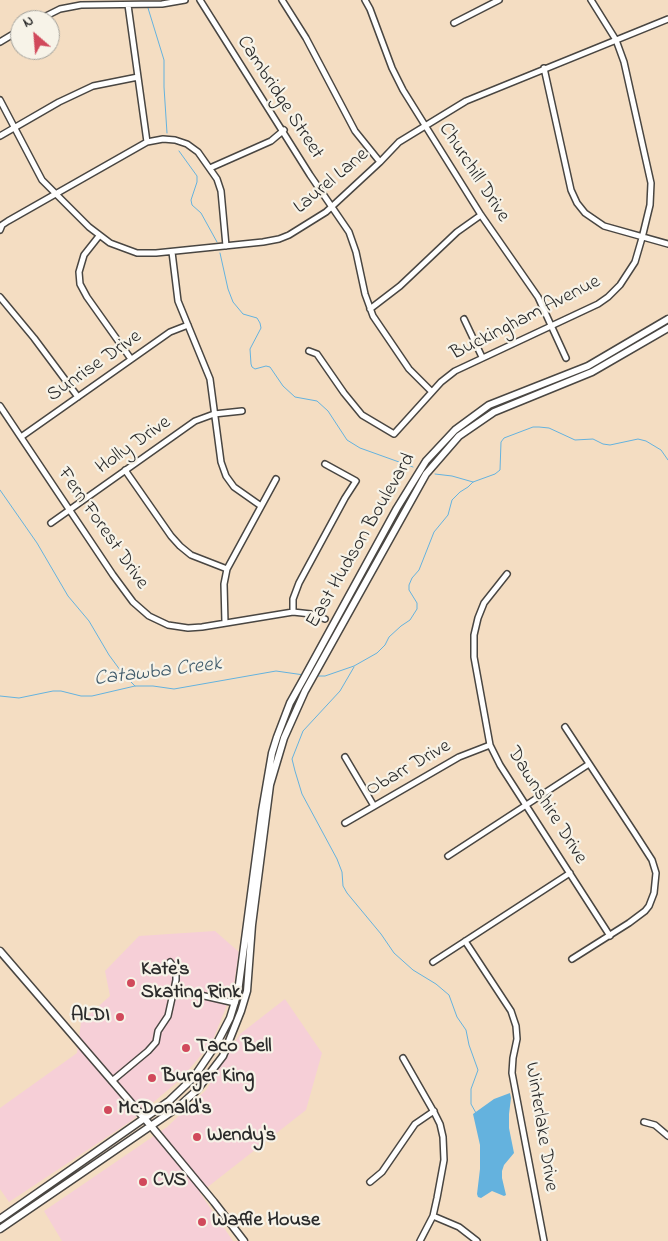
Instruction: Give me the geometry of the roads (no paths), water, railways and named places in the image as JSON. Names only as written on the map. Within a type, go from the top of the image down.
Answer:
[{"type":"main road","name":"East Hudson Boulevard","points":[[0,1219],[169,1101],[198,1072],[217,1043],[230,1018],[235,1003],[274,745],[283,719],[411,484],[426,461],[444,440],[471,417],[489,406],[588,366],[668,319]]},
{"type":"main road","name":"East Hudson Boulevard","points":[[0,1229],[177,1108],[197,1090],[223,1056],[245,997],[263,818],[270,785],[284,738],[305,691],[426,474],[459,436],[494,412],[592,372],[668,328]]},
{"type":"main road","points":[[0,951],[151,1126],[244,1241]]},
{"type":"street","points":[[58,10],[95,2],[128,5],[173,3],[185,0]]},
{"type":"street","name":"Cambridge Street","points":[[200,0],[219,33],[349,232],[356,252],[364,294],[377,322],[409,369],[432,392]]},
{"type":"street","points":[[282,0],[306,38],[351,124],[362,141],[380,162]]},
{"type":"street","name":"Churchill Drive","points":[[365,0],[396,76],[481,215],[529,282],[552,325],[566,358]]},
{"type":"street","points":[[454,23],[499,0]]},
{"type":"street","name":"Buckingham Avenue","points":[[309,351],[317,354],[362,415],[394,434],[432,392],[455,371],[598,304],[616,290],[625,279],[635,262],[650,205],[650,175],[631,89],[616,40],[592,0]]},
{"type":"street","points":[[128,5],[147,142]]},
{"type":"street","name":"Laurel Lane","points":[[0,100],[38,174],[100,236],[117,246],[137,253],[172,252],[226,246],[279,239],[300,229],[332,206],[399,142],[475,96],[668,19]]},
{"type":"street","points":[[544,68],[571,190],[577,203],[596,222],[642,238],[668,244]]},
{"type":"street","points":[[0,136],[92,86],[138,77]]},
{"type":"street","points":[[210,168],[271,141],[284,130]]},
{"type":"street","points":[[0,230],[2,225],[8,221],[147,142],[175,140],[187,144],[198,152],[217,179],[221,191],[226,246]]},
{"type":"street","points":[[370,309],[400,286],[457,232],[481,215]]},
{"type":"street","points":[[100,236],[84,255],[79,272],[80,284],[87,297],[131,359]]},
{"type":"street","points":[[172,252],[176,296],[210,379],[221,462],[226,476],[234,487],[262,506]]},
{"type":"street","points":[[0,297],[78,397]]},
{"type":"street","points":[[464,319],[482,357]]},
{"type":"street","name":"Sunrise Drive","points":[[21,437],[174,330],[188,325]]},
{"type":"street","name":"Fern Forest Drive","points":[[0,406],[129,597],[143,612],[161,622],[182,627],[202,627],[293,612],[311,614],[325,619]]},
{"type":"street","name":"Holly Drive","points":[[50,523],[195,421],[214,414],[242,411]]},
{"type":"street","points":[[293,612],[293,599],[299,583],[345,498],[356,482],[325,464]]},
{"type":"street","points":[[125,470],[180,546],[191,555],[227,569]]},
{"type":"street","points":[[225,623],[224,597],[227,569],[276,479]]},
{"type":"street","name":"Dawnshire Drive","points":[[507,574],[484,603],[474,635],[474,657],[490,745],[526,806],[610,936]]},
{"type":"street","points":[[565,727],[652,860],[656,873],[655,886],[649,906],[640,916],[572,959]]},
{"type":"street","name":"Obarr Drive","points":[[345,823],[459,757],[490,745]]},
{"type":"street","points":[[345,757],[374,806]]},
{"type":"street","points":[[448,856],[589,764]]},
{"type":"street","points":[[433,962],[570,873]]},
{"type":"street","name":"Winterlake Drive","points":[[465,942],[511,1011],[516,1026],[517,1039],[512,1073],[544,1241]]},
{"type":"street","points":[[112,1081],[156,1042],[158,1031],[168,1016],[177,973],[170,962]]},
{"type":"street","points":[[174,990],[235,1003]]},
{"type":"street","points":[[403,1058],[434,1111],[442,1129],[444,1150],[439,1189],[432,1216],[420,1241]]},
{"type":"street","points":[[370,1182],[382,1172],[415,1124],[434,1111]]},
{"type":"street","points":[[644,1122],[655,1125],[668,1136]]},
{"type":"street","points":[[432,1216],[459,1227],[477,1241]]},
{"type":"water","points":[[510,1093],[509,1128],[514,1153],[504,1165],[502,1171],[506,1195],[504,1196],[492,1191],[481,1198],[477,1194],[480,1145],[473,1114],[494,1099]]},
{"type":"waterway","points":[[148,8],[164,60],[167,133]]},
{"type":"waterway","points":[[179,151],[197,176],[191,200],[192,205],[201,213],[217,242]]},
{"type":"waterway","points":[[220,253],[233,302],[243,314],[257,318],[260,323],[261,328],[250,349],[252,367],[255,369],[266,366],[270,367],[283,386],[295,397],[317,401],[328,411],[347,440],[360,448],[413,467]]},
{"type":"waterway","name":"Catawba Creek","points":[[315,676],[325,676],[354,666],[377,653],[385,645],[389,637],[410,620],[417,609],[417,603],[409,590],[409,585],[419,570],[434,532],[448,515],[452,500],[460,492],[473,482],[495,474],[500,470],[501,442],[504,438],[533,427],[539,427],[549,428],[575,440],[593,439],[610,445],[638,439],[646,441],[661,450],[668,460]]},
{"type":"waterway","points":[[435,474],[452,476],[473,482]]},
{"type":"waterway","points":[[0,490],[37,543],[68,596],[89,621],[109,655],[123,674],[135,686]]},
{"type":"waterway","points":[[354,667],[340,691],[303,731],[292,759],[295,771],[302,794],[337,859],[342,872],[343,886],[347,893],[394,953],[413,970],[436,984],[449,995],[457,1017],[466,1030],[478,1070],[471,1089],[471,1104],[476,1113]]},
{"type":"waterway","name":"Catawba Creek","points":[[0,696],[19,698],[53,691],[92,696],[135,686],[174,689],[276,671],[304,675]]},
{"type":"place","name":"Kate's Skating Rink","points":[[131,983]]},
{"type":"place","name":"ALDI","points":[[120,1017]]},
{"type":"place","name":"Taco Bell","points":[[186,1048]]},
{"type":"place","name":"Burger King","points":[[152,1078]]},
{"type":"place","name":"McDonald's","points":[[108,1110]]},
{"type":"place","name":"Wendy's","points":[[197,1137]]},
{"type":"place","name":"CVS","points":[[143,1182]]},
{"type":"place","name":"Waffle House","points":[[202,1222]]}]
